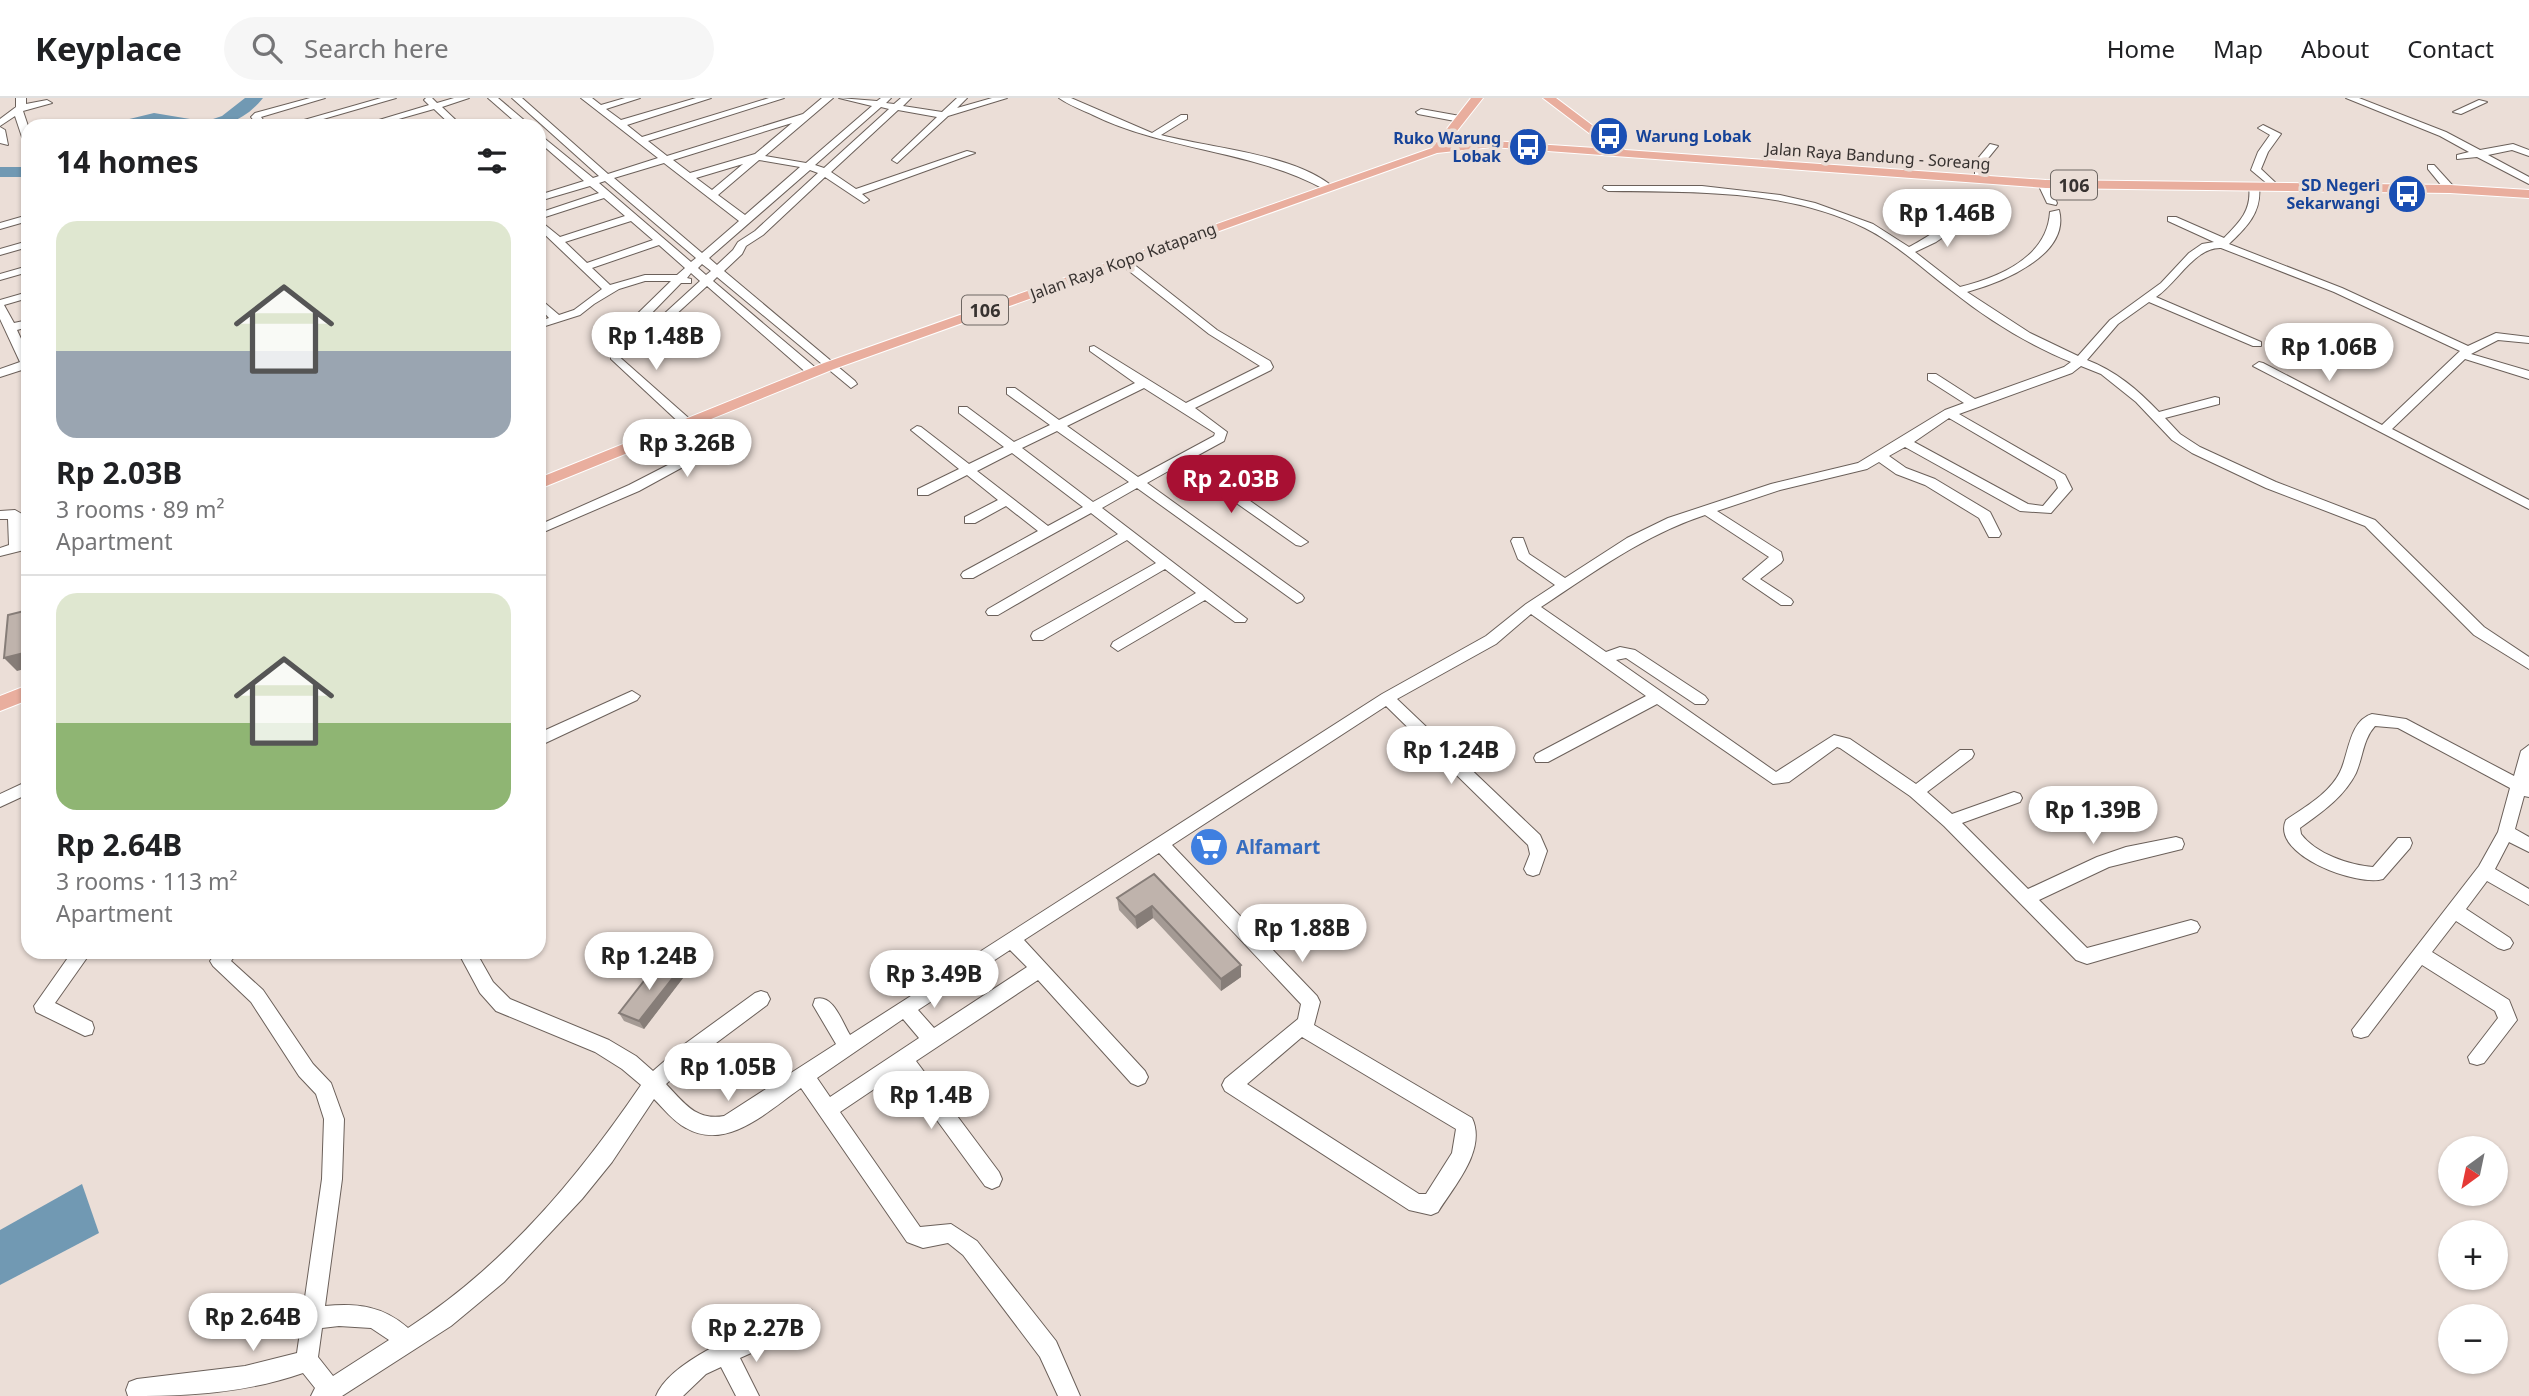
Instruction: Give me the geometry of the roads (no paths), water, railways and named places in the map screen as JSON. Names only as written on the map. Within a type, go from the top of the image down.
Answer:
[{"type":"main road","points":[[1440,144],[1477,98]]},
{"type":"main road","points":[[1549,98],[1620,151]]},
{"type":"main road","points":[[1562,148],[1588,129]]},
{"type":"main road","name":"Jalan Raya Bandung - Soreang","points":[[1440,144],[1620,151],[2043,184],[2450,189],[2529,194]]},
{"type":"main road","name":"Jalan Raya Kopo Katapang","points":[[546,481],[813,372],[1328,187],[1440,144]]},
{"type":"main road","points":[[0,704],[21,695]]},
{"type":"street","points":[[258,119],[258,115],[320,98]]},
{"type":"street","points":[[314,119],[391,98]]},
{"type":"street","points":[[428,98],[450,119]]},
{"type":"street","points":[[495,100],[509,98]]},
{"type":"street","points":[[517,98],[541,119]]},
{"type":"street","points":[[586,98],[746,221]]},
{"type":"street","points":[[599,108],[635,98]]},
{"type":"street","points":[[620,124],[706,98]]},
{"type":"street","points":[[641,140],[779,98]]},
{"type":"street","points":[[712,195],[828,98]]},
{"type":"street","points":[[844,98],[883,101],[895,109],[942,115],[1002,98]]},
{"type":"street","points":[[883,101],[691,268],[636,321],[636,325],[645,331],[655,328],[906,98]]},
{"type":"street","points":[[897,160],[962,98]]},
{"type":"street","points":[[1064,98],[1153,136],[1276,163],[1328,187]]},
{"type":"street","points":[[2351,98],[2443,134],[2529,181]]},
{"type":"street","points":[[2471,98],[2482,102]]},
{"type":"street","points":[[2458,112],[2494,98]]},
{"type":"street","points":[[403,119],[467,99]]},
{"type":"street","points":[[495,100],[518,119]]},
{"type":"street","points":[[0,123],[20,105],[47,103]]},
{"type":"street","points":[[1091,110],[1107,103]]},
{"type":"street","points":[[393,119],[438,108]]},
{"type":"street","points":[[1421,112],[1460,119]]},
{"type":"street","points":[[546,196],[806,116]]},
{"type":"street","points":[[1153,136],[1184,117]]},
{"type":"street","points":[[546,124],[851,384]]},
{"type":"street","points":[[2263,128],[2276,134],[2263,152],[2256,170],[2275,187]]},
{"type":"street","points":[[0,131],[5,144]]},
{"type":"street","points":[[546,142],[691,268],[702,283],[813,372]]},
{"type":"street","points":[[1978,178],[1980,162],[1993,146]]},
{"type":"street","points":[[2460,158],[2476,152],[2513,147],[2529,153]]},
{"type":"street","points":[[689,177],[756,157],[809,166],[824,172],[860,197],[970,153]]},
{"type":"street","points":[[2431,167],[2450,189]]},
{"type":"street","points":[[1964,290],[2016,270],[2034,258],[2055,226],[2054,207],[2043,184]]},
{"type":"street","points":[[471,959],[488,988],[507,1007],[617,1053],[641,1069],[690,1122],[707,1129],[727,1126],[905,1008],[1387,698],[1491,640],[1531,607],[1632,541],[1673,521],[1776,487],[1843,471],[1881,457],[1949,413],[1972,402],[2050,379],[2083,357],[2114,323],[2169,281],[2202,247],[2224,243],[2252,215],[2257,199],[2254,186]]},
{"type":"street","points":[[1608,188],[1702,189],[1796,201],[1868,226],[1912,249],[2039,343],[2083,357],[2105,371],[2162,415],[2176,438],[2214,460],[2271,485],[2370,523],[2479,631],[2529,664]]},
{"type":"street","points":[[546,214],[607,194]]},
{"type":"street","points":[[558,241],[634,217]]},
{"type":"street","points":[[0,223],[21,218]]},
{"type":"street","points":[[2172,219],[2338,290],[2465,352],[2529,375]]},
{"type":"street","points":[[1912,249],[1961,220]]},
{"type":"street","points":[[546,230],[610,291]]},
{"type":"street","points":[[585,267],[660,240]]},
{"type":"street","points":[[0,251],[21,246]]},
{"type":"street","points":[[1123,261],[1213,332],[1267,364],[1266,367],[1186,408]]},
{"type":"street","points":[[0,277],[21,271]]},
{"type":"street","points":[[546,323],[578,312],[589,301],[610,291],[654,276],[663,275],[702,283]]},
{"type":"street","points":[[2146,297],[2257,344]]},
{"type":"street","points":[[21,298],[0,305],[21,351]]},
{"type":"street","points":[[546,308],[557,319]]},
{"type":"street","points":[[10,328],[21,325]]},
{"type":"street","points":[[2384,430],[2465,352],[2497,336],[2529,340]]},
{"type":"street","points":[[968,575],[1222,435],[1186,408],[1094,349]]},
{"type":"street","points":[[615,357],[688,424]]},
{"type":"street","points":[[0,373],[21,366]]},
{"type":"street","points":[[2259,366],[2529,505]]},
{"type":"street","points":[[1932,377],[1972,402]]},
{"type":"street","points":[[923,492],[1144,383]]},
{"type":"street","points":[[1011,391],[1297,598]]},
{"type":"street","points":[[2162,415],[2215,401]]},
{"type":"street","points":[[963,410],[1240,619]]},
{"type":"street","points":[[1905,442],[2025,508],[2046,510],[2063,494],[2065,489],[2060,478],[1949,413]]},
{"type":"street","points":[[917,430],[1047,532]]},
{"type":"street","points":[[546,527],[634,488],[699,453]]},
{"type":"street","points":[[1881,457],[1901,471],[1930,482],[1985,515],[1994,534]]},
{"type":"street","points":[[1182,459],[1301,542]]},
{"type":"street","points":[[970,520],[1006,501]]},
{"type":"street","points":[[1706,510],[1776,555],[1776,560],[1750,579],[1786,602]]},
{"type":"street","points":[[0,515],[15,514],[21,541]]},
{"type":"street","points":[[993,612],[1128,534]]},
{"type":"street","points":[[1518,541],[1523,556],[1565,585]]},
{"type":"street","points":[[0,552],[21,546]]},
{"type":"street","points":[[1038,636],[1166,563]]},
{"type":"street","points":[[1118,646],[1206,593]]},
{"type":"street","points":[[1531,607],[1773,778],[1783,778],[1834,741],[1839,741],[1916,792],[1950,821],[2085,956],[2191,926]]},
{"type":"street","points":[[1604,659],[1620,652],[1630,654],[1700,700]]},
{"type":"street","points":[[546,737],[632,696]]},
{"type":"street","points":[[1542,758],[1657,697]]},
{"type":"street","points":[[1387,698],[1534,840],[1540,855],[1533,869]]},
{"type":"street","points":[[2404,843],[2377,874],[2365,875],[2329,861],[2301,845],[2292,836],[2292,825],[2333,794],[2347,776],[2364,725],[2372,720],[2401,723],[2524,788]]},
{"type":"street","points":[[2361,1030],[2485,871],[2506,832],[2524,788],[2529,751]]},
{"type":"street","points":[[1916,792],[1966,754]]},
{"type":"street","points":[[0,801],[21,791]]},
{"type":"street","points":[[1950,821],[2014,798]]},
{"type":"street","points":[[2506,832],[2529,845]]},
{"type":"street","points":[[2027,898],[2103,862],[2126,854],[2176,844]]},
{"type":"street","points":[[1162,845],[1311,1002],[1306,1023],[1301,1027],[1232,1085],[1416,1203],[1431,1205],[1466,1148],[1468,1136],[1465,1125],[1301,1027]]},
{"type":"street","points":[[2485,871],[2529,898]]},
{"type":"street","points":[[2454,911],[2504,943]]},
{"type":"street","points":[[1012,939],[1138,1077]]},
{"type":"street","points":[[2420,954],[2507,1011],[2508,1020],[2477,1057]]},
{"type":"street","points":[[77,959],[43,1006],[85,1028]]},
{"type":"street","points":[[221,959],[219,961],[257,996],[306,1070],[324,1089],[334,1119],[332,1179],[307,1360],[323,1380],[324,1393],[443,1318],[515,1257],[605,1155],[653,1084],[689,1052],[761,999]]},
{"type":"street","points":[[828,1110],[1039,969]]},
{"type":"street","points":[[822,1005],[847,1046]]},
{"type":"street","points":[[905,1008],[932,1039]]},
{"type":"street","points":[[903,1059],[992,1180]]},
{"type":"street","points":[[804,1076],[914,1235],[923,1237],[948,1231],[970,1248],[1048,1349],[1069,1396]]},
{"type":"street","points":[[312,1318],[360,1314],[378,1321],[405,1340]]},
{"type":"street","points":[[667,1396],[698,1366],[804,1318]]},
{"type":"street","points":[[725,1353],[748,1396]]},
{"type":"street","points":[[138,1390],[223,1381],[284,1370],[307,1360]]},
{"type":"water","points":[[82,1184],[99,1233],[0,1285],[0,1230]]},
{"type":"waterway","points":[[229,119],[255,98]]},
{"type":"waterway","points":[[150,119],[160,119]]},
{"type":"waterway","points":[[0,172],[21,172]]},
{"type":"place","name":"Warung Lobak","points":[[1609,136]]},
{"type":"place","name":"Ruko Warung Lobak","points":[[1528,147]]},
{"type":"place","name":"SD Negeri Sekarwangi","points":[[2407,194]]},
{"type":"place","name":"Alfamart","points":[[1209,847]]}]
